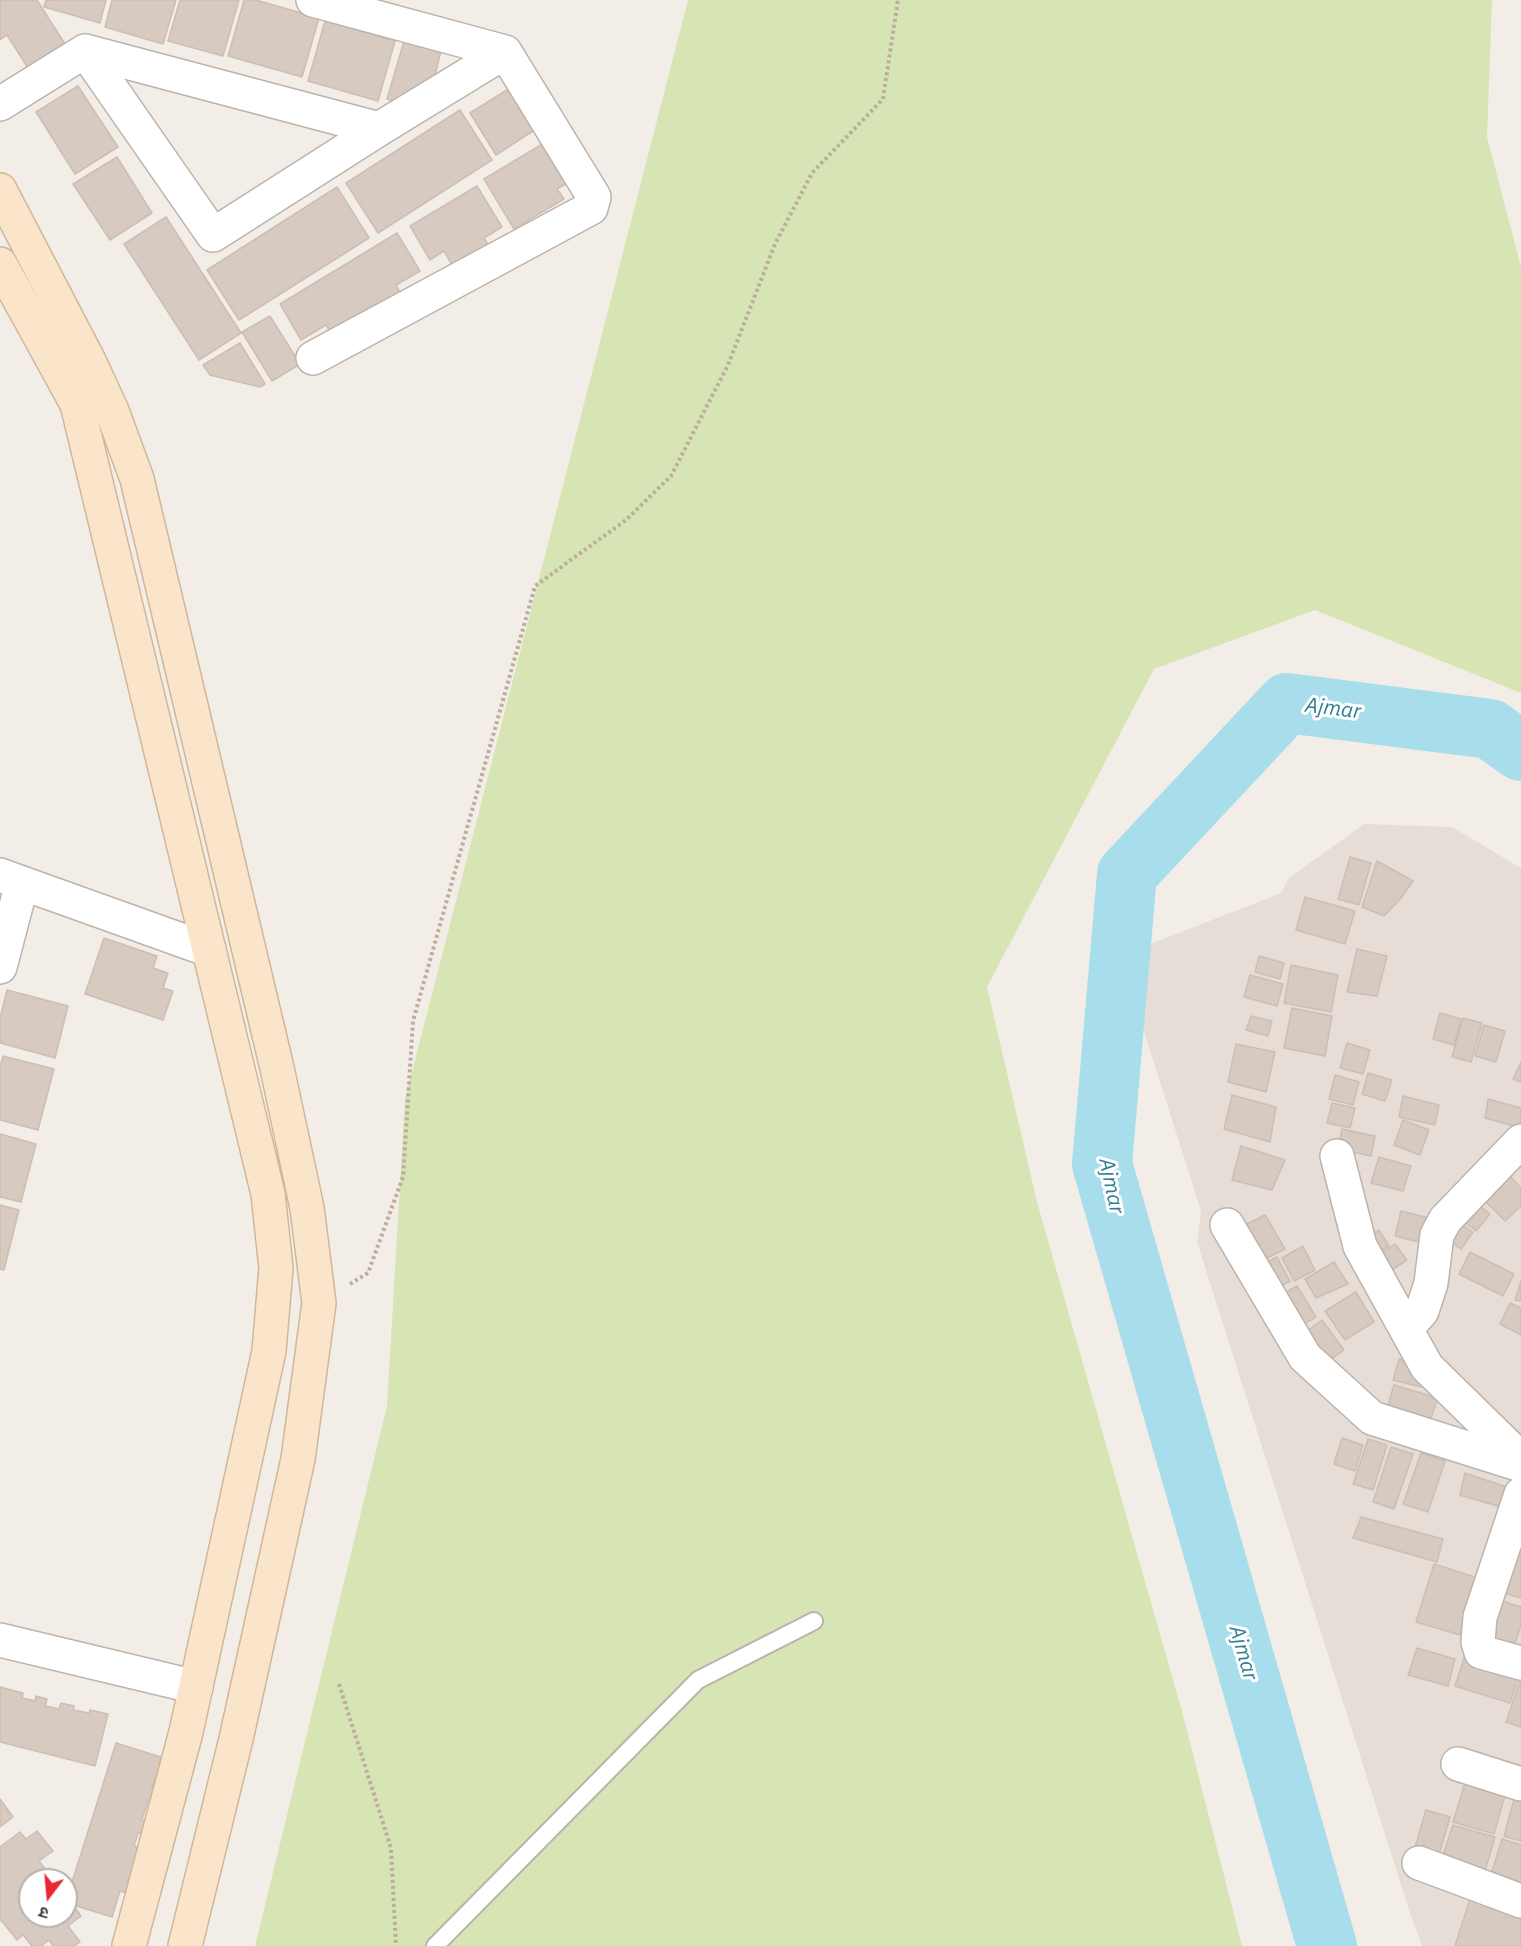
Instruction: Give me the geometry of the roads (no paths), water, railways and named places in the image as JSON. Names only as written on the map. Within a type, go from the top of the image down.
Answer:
[{"type":"street","points":[[313,0],[505,52],[594,197],[591,208],[313,358]]},
{"type":"street","points":[[85,51],[213,235],[505,52]]},
{"type":"street","points":[[0,105],[85,51],[379,129]]},
{"type":"street","points":[[0,190],[103,391],[137,479],[277,1068],[307,1208],[319,1303],[298,1459],[236,1739],[185,1946]]},
{"type":"street","points":[[0,264],[77,404],[268,1194],[276,1268],[269,1351],[186,1732],[129,1946]]},
{"type":"street","points":[[0,967],[11,879],[209,950]]},
{"type":"street","points":[[1406,1329],[1422,1311],[1431,1283],[1437,1236],[1445,1220],[1521,1141]]},
{"type":"street","points":[[1337,1156],[1360,1246],[1426,1366],[1521,1459]]},
{"type":"street","points":[[1227,1225],[1305,1357],[1372,1418],[1521,1465]]},
{"type":"street","points":[[1521,1494],[1480,1617],[1478,1642],[1481,1652],[1521,1663]]},
{"type":"street","points":[[0,1640],[196,1687]]},
{"type":"street","points":[[1458,1764],[1521,1784]]},
{"type":"street","points":[[1419,1863],[1521,1901]]},
{"type":"lane","points":[[435,1946],[698,1680],[814,1621]]},
{"type":"waterway","name":"Ajmar","points":[[1327,1946],[1102,1164],[1127,874],[1287,703],[1490,729],[1521,751]]}]
